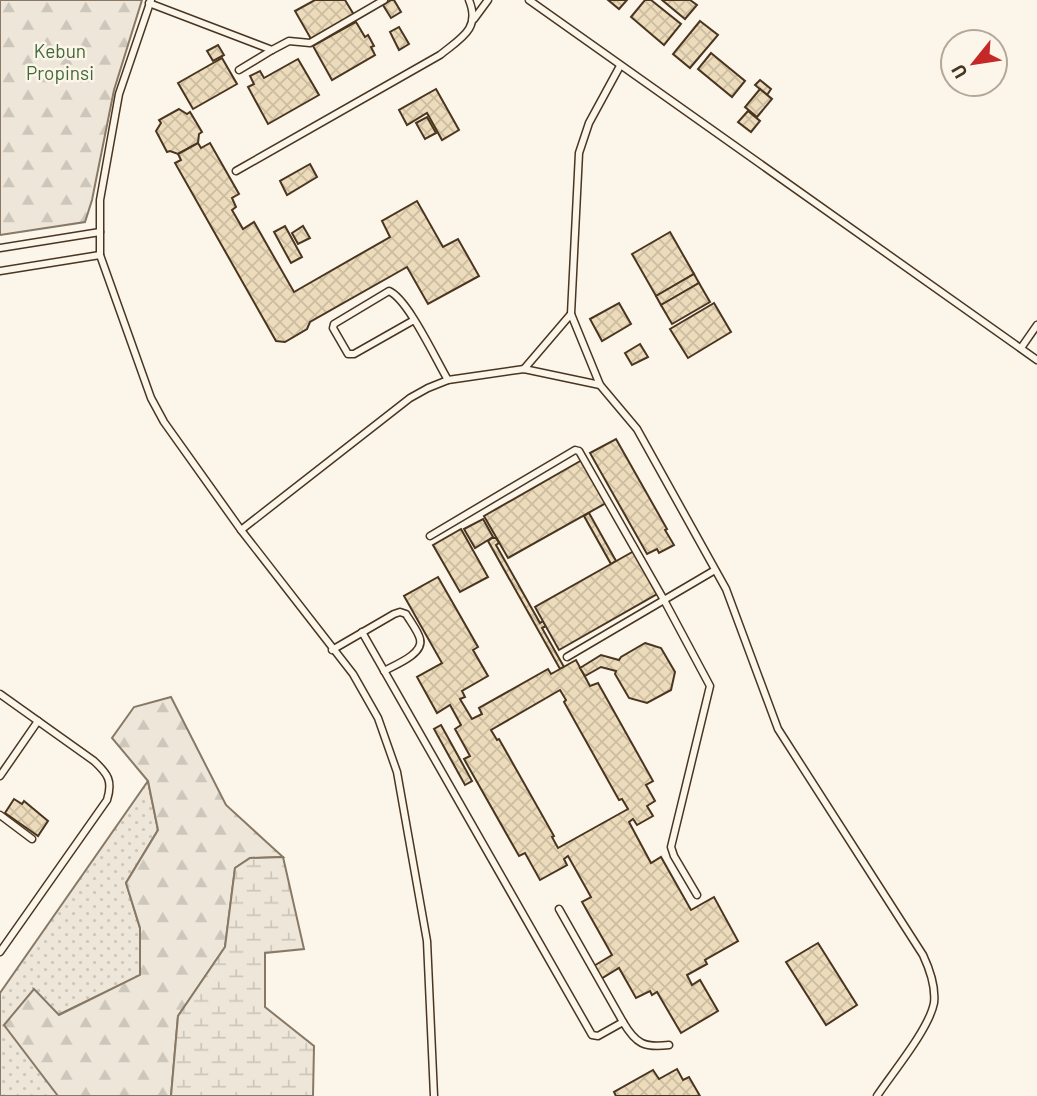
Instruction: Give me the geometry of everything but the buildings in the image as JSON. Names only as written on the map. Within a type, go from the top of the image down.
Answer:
[{"type":"lane","points":[[239,70],[289,41],[310,43],[384,0]]},
{"type":"lane","points":[[468,0],[474,13],[473,21]]},
{"type":"lane","points":[[236,171],[440,55],[464,35],[488,0]]},
{"type":"lane","points":[[529,0],[1037,360]]},
{"type":"lane","points":[[272,50],[150,1],[119,94],[100,200],[100,256],[151,398],[164,422],[241,530],[366,693],[378,718],[397,772],[428,941],[435,1096]]},
{"type":"lane","points":[[620,66],[589,123],[579,153],[571,314],[600,385],[637,429],[732,603],[778,729],[923,955],[930,971],[934,995],[928,1020],[877,1096]]},
{"type":"lane","points":[[0,248],[100,232]]},
{"type":"lane","points":[[0,271],[100,256]]},
{"type":"lane","points":[[414,320],[354,354],[348,354],[333,328],[334,324],[390,291],[397,294],[414,320],[448,380]]},
{"type":"lane","points":[[524,369],[571,314]]},
{"type":"lane","points":[[1021,348],[1037,326]]},
{"type":"lane","points":[[241,530],[410,398],[428,388],[448,380],[524,369],[600,385]]},
{"type":"lane","points":[[430,536],[575,450],[579,451],[710,686],[671,847],[696,895]]},
{"type":"lane","points":[[567,657],[715,570]]},
{"type":"lane","points":[[332,650],[400,612],[406,614],[421,639],[420,647],[414,654],[384,671]]},
{"type":"lane","points":[[362,632],[592,1035],[598,1036],[623,1022]]},
{"type":"lane","points":[[0,694],[106,771],[111,787],[107,800],[0,952]]},
{"type":"lane","points":[[1,774],[38,721]]},
{"type":"lane","points":[[0,815],[32,839]]},
{"type":"lane","points":[[559,909],[623,1022],[644,1045],[669,1045]]},
{"type":"green space","name":"Kebun Propinsi","points":[[0,0],[142,0],[114,90],[92,200],[85,222],[0,235]]},
{"type":"green space","points":[[171,697],[226,805],[283,857],[250,858],[235,868],[225,947],[178,1016],[171,1096],[58,1096],[4,1025],[34,989],[59,1015],[140,975],[140,928],[126,883],[158,830],[148,781],[112,738],[134,707]]},
{"type":"green space","points":[[148,781],[158,830],[126,883],[140,928],[141,975],[58,1015],[34,990],[58,1096],[0,1096],[0,993]]},
{"type":"green space","points":[[283,857],[304,949],[265,953],[265,1007],[314,1046],[313,1096],[171,1096],[178,1016],[225,947],[235,868],[250,858]]}]
